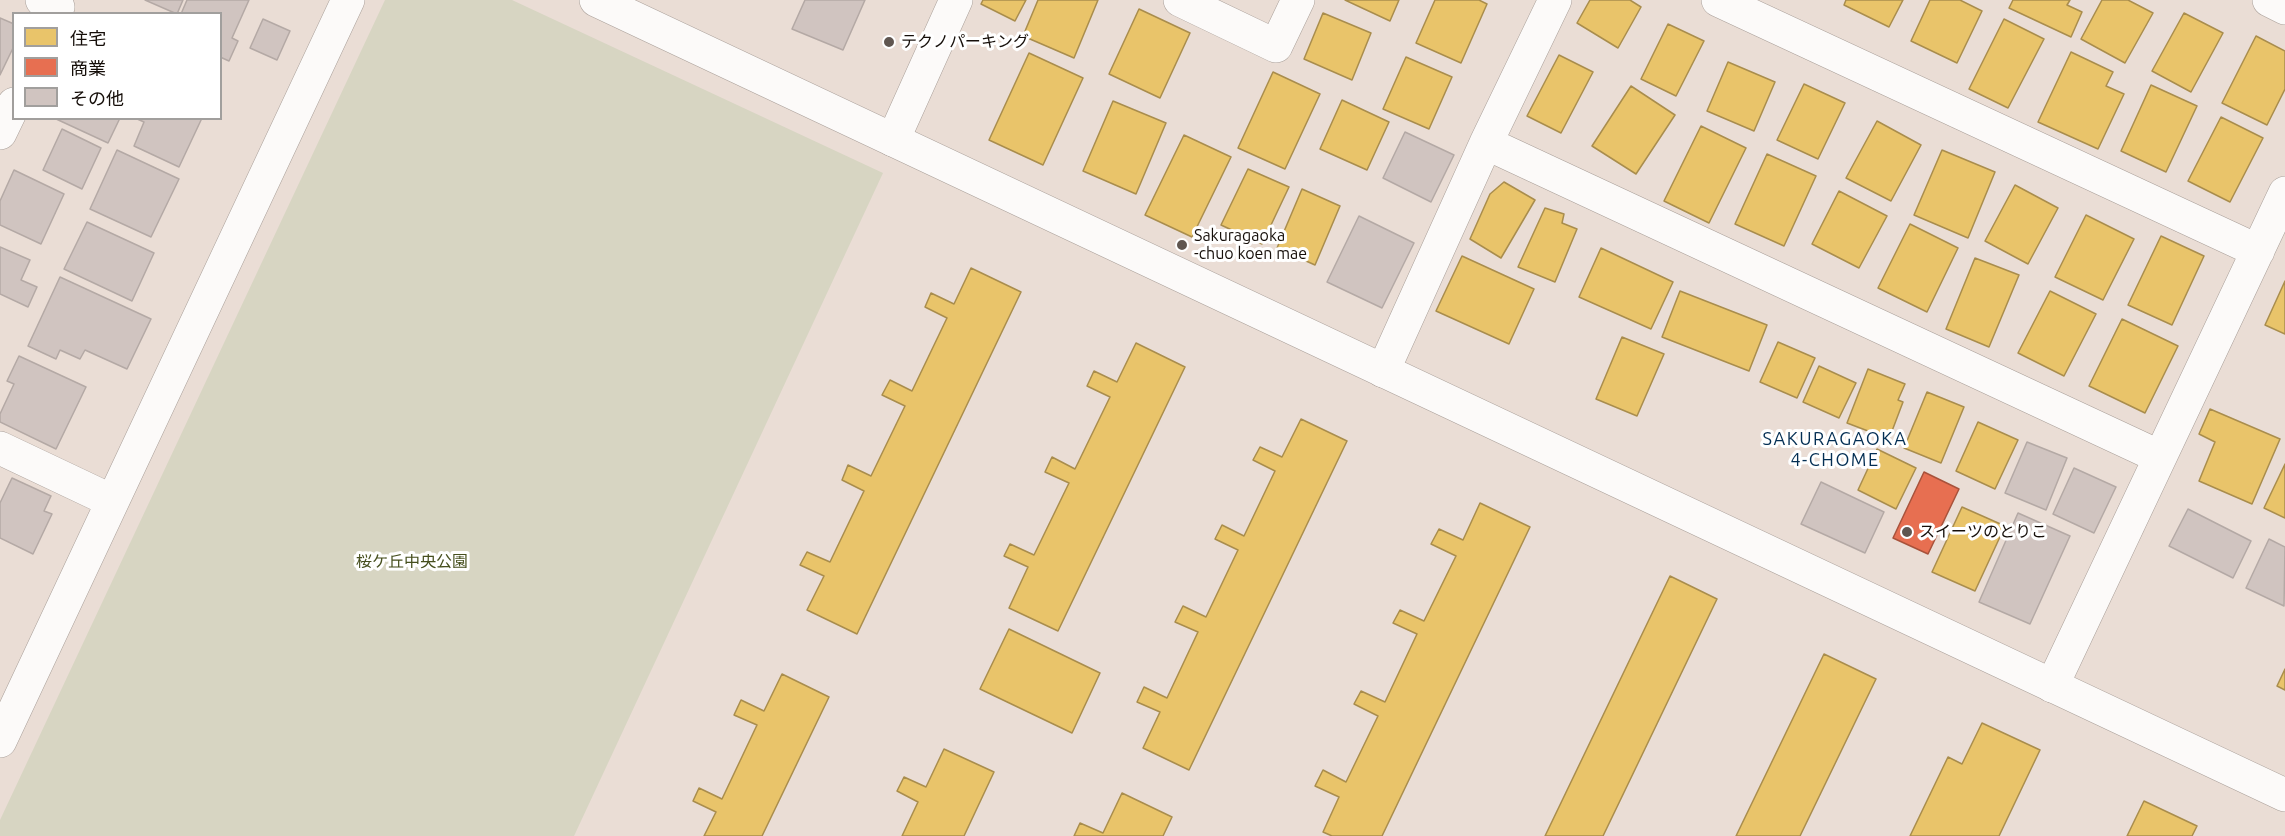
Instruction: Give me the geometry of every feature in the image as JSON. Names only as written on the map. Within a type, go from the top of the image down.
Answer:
[{"type":"street","points":[[42,0],[58,7],[56,12]]},
{"type":"street","points":[[0,741],[348,0]]},
{"type":"street","points":[[596,0],[2285,795]]},
{"type":"street","points":[[893,140],[956,0]]},
{"type":"street","points":[[1180,0],[1276,46],[1298,0]]},
{"type":"street","points":[[1383,371],[1486,143],[1555,0]]},
{"type":"street","points":[[1718,0],[2258,251]]},
{"type":"street","points":[[2269,0],[2285,8]]},
{"type":"street","points":[[0,133],[12,108]]},
{"type":"street","points":[[1486,143],[2160,457]]},
{"type":"street","points":[[2052,686],[2285,193]]},
{"type":"street","points":[[0,448],[112,501]]},
{"type":"green space","name":"桜ケ丘中央公園","points":[[385,0],[512,0],[883,173],[574,836],[0,836],[0,820]]},
{"type":"building: 住宅","points":[[983,0],[1026,0],[1015,21],[981,4]]},
{"type":"building: 住宅","points":[[1038,0],[1098,0],[1074,58],[1023,36]]},
{"type":"building: 住宅","points":[[1345,0],[1399,0],[1390,21]]},
{"type":"building: 住宅","points":[[1435,0],[1479,0],[1487,4],[1461,63],[1416,43]]},
{"type":"building: 住宅","points":[[1590,0],[1630,0],[1641,7],[1618,48],[1577,23]]},
{"type":"building: 住宅","points":[[1846,0],[1903,0],[1889,27],[1844,5]]},
{"type":"building: 住宅","points":[[1930,0],[1960,0],[1982,11],[1957,63],[1911,41]]},
{"type":"building: 住宅","points":[[2013,0],[2070,0],[2067,5],[2082,12],[2071,37],[2009,8]]},
{"type":"building: 住宅","points":[[2102,0],[2128,0],[2153,13],[2125,63],[2081,39]]},
{"type":"building: 住宅","points":[[1139,9],[1190,33],[1160,98],[1109,74]]},
{"type":"building: 住宅","points":[[1323,13],[1371,33],[1352,80],[1304,59]]},
{"type":"building: 住宅","points":[[2184,13],[2223,33],[2191,92],[2152,71]]},
{"type":"building: 住宅","points":[[2004,19],[2044,39],[2008,108],[1969,89]]},
{"type":"building: 住宅","points":[[1668,24],[1704,41],[1676,96],[1641,79]]},
{"type":"building: 住宅","points":[[2256,36],[2285,51],[2285,89],[2267,125],[2222,103]]},
{"type":"building: 住宅","points":[[2071,52],[2113,72],[2106,86],[2124,94],[2098,149],[2038,122]]},
{"type":"building: 住宅","points":[[1029,53],[1083,78],[1043,165],[989,140]]},
{"type":"building: 住宅","points":[[1559,55],[1593,72],[1561,133],[1527,116]]},
{"type":"building: 住宅","points":[[1406,57],[1452,77],[1429,129],[1383,109]]},
{"type":"building: 住宅","points":[[1728,62],[1775,82],[1754,131],[1707,111]]},
{"type":"building: 住宅","points":[[1273,72],[1320,94],[1285,169],[1238,148]]},
{"type":"building: 住宅","points":[[1804,84],[1845,103],[1818,159],[1777,140]]},
{"type":"building: 住宅","points":[[2151,85],[2197,106],[2166,172],[2121,151]]},
{"type":"building: 住宅","points":[[1631,86],[1675,115],[1636,174],[1592,146]]},
{"type":"building: 住宅","points":[[1342,100],[1389,122],[1367,170],[1320,149]]},
{"type":"building: 住宅","points":[[1113,101],[1166,123],[1136,194],[1083,171]]},
{"type":"building: 住宅","points":[[2221,117],[2263,138],[2230,202],[2188,181]]},
{"type":"building: 住宅","points":[[1877,121],[1921,145],[1891,201],[1846,178]]},
{"type":"building: 住宅","points":[[1701,126],[1746,148],[1709,223],[1664,201]]},
{"type":"building: 住宅","points":[[1184,135],[1231,157],[1192,237],[1145,215]]},
{"type":"building: 住宅","points":[[1942,150],[1995,172],[1968,238],[1914,215]]},
{"type":"building: 住宅","points":[[1767,154],[1816,176],[1784,246],[1735,224]]},
{"type":"building: 住宅","points":[[1248,169],[1289,187],[1262,244],[1221,225]]},
{"type":"building: 住宅","points":[[1504,182],[1535,200],[1501,258],[1470,239],[1490,194]]},
{"type":"building: 住宅","points":[[2015,185],[2058,208],[2028,264],[1985,241]]},
{"type":"building: 住宅","points":[[1302,189],[1340,206],[1315,265],[1277,248]]},
{"type":"building: 住宅","points":[[1839,191],[1887,216],[1859,268],[1812,244]]},
{"type":"building: 住宅","points":[[1545,208],[1564,214],[1562,223],[1577,229],[1555,282],[1518,267]]},
{"type":"building: 住宅","points":[[2086,215],[2134,239],[2103,300],[2055,277]]},
{"type":"building: 住宅","points":[[1910,224],[1958,248],[1927,312],[1878,288]]},
{"type":"building: 住宅","points":[[2161,236],[2204,256],[2172,325],[2128,305]]},
{"type":"building: 住宅","points":[[1601,248],[1673,282],[1651,329],[1579,297]]},
{"type":"building: 住宅","points":[[1462,256],[1534,289],[1509,344],[1436,311]]},
{"type":"building: 住宅","points":[[1975,258],[2019,275],[1989,347],[1946,329]]},
{"type":"building: 住宅","points":[[971,268],[1021,292],[857,634],[807,610],[824,576],[800,565],[807,552],[830,562],[864,491],[842,480],[848,465],[871,476],[905,406],[882,395],[890,380],[912,391],[947,318],[925,307],[931,293],[954,304]]},
{"type":"building: 住宅","points":[[2285,281],[2285,334],[2265,325]]},
{"type":"building: 住宅","points":[[1680,291],[1767,325],[1749,371],[1662,337]]},
{"type":"building: 住宅","points":[[2050,291],[2096,314],[2064,376],[2018,353]]},
{"type":"building: 住宅","points":[[2122,319],[2178,346],[2145,413],[2089,386]]},
{"type":"building: 住宅","points":[[1622,337],[1664,354],[1637,416],[1596,399]]},
{"type":"building: 住宅","points":[[1778,342],[1815,358],[1797,398],[1760,382]]},
{"type":"building: 住宅","points":[[1136,343],[1185,367],[1058,631],[1009,608],[1028,567],[1004,556],[1010,544],[1034,555],[1069,483],[1045,472],[1052,457],[1075,469],[1110,397],[1087,386],[1094,371],[1117,382]]},
{"type":"building: 住宅","points":[[1819,366],[1856,383],[1839,418],[1803,402]]},
{"type":"building: 住宅","points":[[1868,369],[1905,384],[1898,400],[1903,402],[1889,439],[1847,423]]},
{"type":"building: 住宅","points":[[1927,392],[1964,407],[1941,463],[1904,448]]},
{"type":"building: 住宅","points":[[2210,409],[2280,439],[2252,504],[2199,481],[2215,442],[2199,434]]},
{"type":"building: 住宅","points":[[1301,419],[1347,441],[1189,770],[1143,748],[1160,712],[1137,702],[1144,687],[1167,698],[1198,632],[1175,622],[1183,606],[1206,617],[1238,550],[1215,539],[1222,525],[1244,536],[1275,471],[1253,460],[1260,447],[1282,457]]},
{"type":"building: 住宅","points":[[1978,422],[2018,440],[1995,489],[1956,471]]},
{"type":"building: 住宅","points":[[1877,449],[1916,468],[1896,509],[1858,490]]},
{"type":"building: 住宅","points":[[2285,464],[2285,518],[2264,508]]},
{"type":"building: 住宅","points":[[1480,503],[1530,527],[1382,836],[1332,836],[1323,832],[1339,797],[1315,786],[1323,770],[1346,782],[1378,716],[1354,704],[1361,691],[1385,702],[1417,634],[1393,623],[1400,610],[1424,621],[1456,556],[1431,544],[1439,529],[1463,540]]},
{"type":"building: 住宅","points":[[1962,507],[2005,526],[1975,591],[1932,572]]},
{"type":"building: 住宅","points":[[1670,576],[1717,599],[1603,836],[1545,836]]},
{"type":"building: 住宅","points":[[1009,629],[1100,673],[1072,733],[980,689]]},
{"type":"building: 住宅","points":[[1824,654],[1876,679],[1800,836],[1736,836]]},
{"type":"building: 住宅","points":[[2285,669],[2285,690],[2277,686]]},
{"type":"building: 住宅","points":[[782,674],[829,697],[762,836],[704,836],[716,812],[693,801],[699,788],[722,799],[757,725],[734,715],[741,700],[764,711]]},
{"type":"building: 住宅","points":[[1982,723],[2040,750],[1999,836],[1910,836],[1948,757],[1962,764]]},
{"type":"building: 住宅","points":[[944,749],[994,772],[964,836],[902,836],[918,802],[897,791],[904,777],[926,787]]},
{"type":"building: 住宅","points":[[1122,793],[1172,817],[1163,836],[1074,836],[1080,823],[1103,833]]},
{"type":"building: 住宅","points":[[2144,801],[2197,826],[2192,836],[2127,836]]},
{"type":"building: 商業","points":[[1924,472],[1959,489],[1928,554],[1893,538]]},
{"type":"building: その他","points":[[145,0],[183,0],[178,12],[172,12]]},
{"type":"building: その他","points":[[187,0],[249,0],[232,38],[238,41],[229,61],[222,58],[222,12],[182,12]]},
{"type":"building: その他","points":[[805,0],[865,0],[843,50],[792,29]]},
{"type":"building: その他","points":[[0,18],[12,23],[12,50],[0,75]]},
{"type":"building: その他","points":[[263,19],[290,31],[277,60],[250,48]]},
{"type":"building: その他","points":[[58,120],[119,120],[108,143]]},
{"type":"building: その他","points":[[140,120],[201,120],[179,167],[134,146],[144,122]]},
{"type":"building: その他","points":[[62,129],[101,148],[82,189],[43,170]]},
{"type":"building: その他","points":[[1405,132],[1454,155],[1431,202],[1383,178]]},
{"type":"building: その他","points":[[117,150],[179,179],[151,237],[90,209]]},
{"type":"building: その他","points":[[14,170],[64,194],[41,244],[0,225],[0,201]]},
{"type":"building: その他","points":[[1359,216],[1414,243],[1382,308],[1327,282]]},
{"type":"building: その他","points":[[87,222],[154,253],[132,301],[64,269]]},
{"type":"building: その他","points":[[0,247],[30,260],[21,280],[37,287],[28,307],[0,294]]},
{"type":"building: その他","points":[[60,277],[151,319],[127,369],[85,350],[80,359],[60,350],[56,359],[28,346]]},
{"type":"building: その他","points":[[19,356],[86,387],[56,449],[0,422],[0,414],[14,384],[7,381]]},
{"type":"building: その他","points":[[2027,442],[2067,458],[2046,510],[2005,493]]},
{"type":"building: その他","points":[[2074,468],[2116,487],[2094,533],[2053,514]]},
{"type":"building: その他","points":[[12,478],[51,496],[44,511],[52,514],[33,554],[0,538],[0,503]]},
{"type":"building: その他","points":[[1821,482],[1884,512],[1865,553],[1801,524]]},
{"type":"building: その他","points":[[2188,509],[2251,541],[2233,578],[2169,546]]},
{"type":"building: その他","points":[[2018,513],[2070,536],[2030,624],[1979,602]]},
{"type":"building: その他","points":[[2269,539],[2285,547],[2284,606],[2246,588]]},
{"type":"place","name":"テクノパーキング","points":[[889,42]]},
{"type":"place","name":"Sakuragaoka -chuo koen mae","points":[[1182,245]]},
{"type":"place","name":"スイーツのとりこ","points":[[1907,532]]},
{"type":"district","name":"SAKURAGAOKA 4-CHOME","points":[[1835,449]]}]
